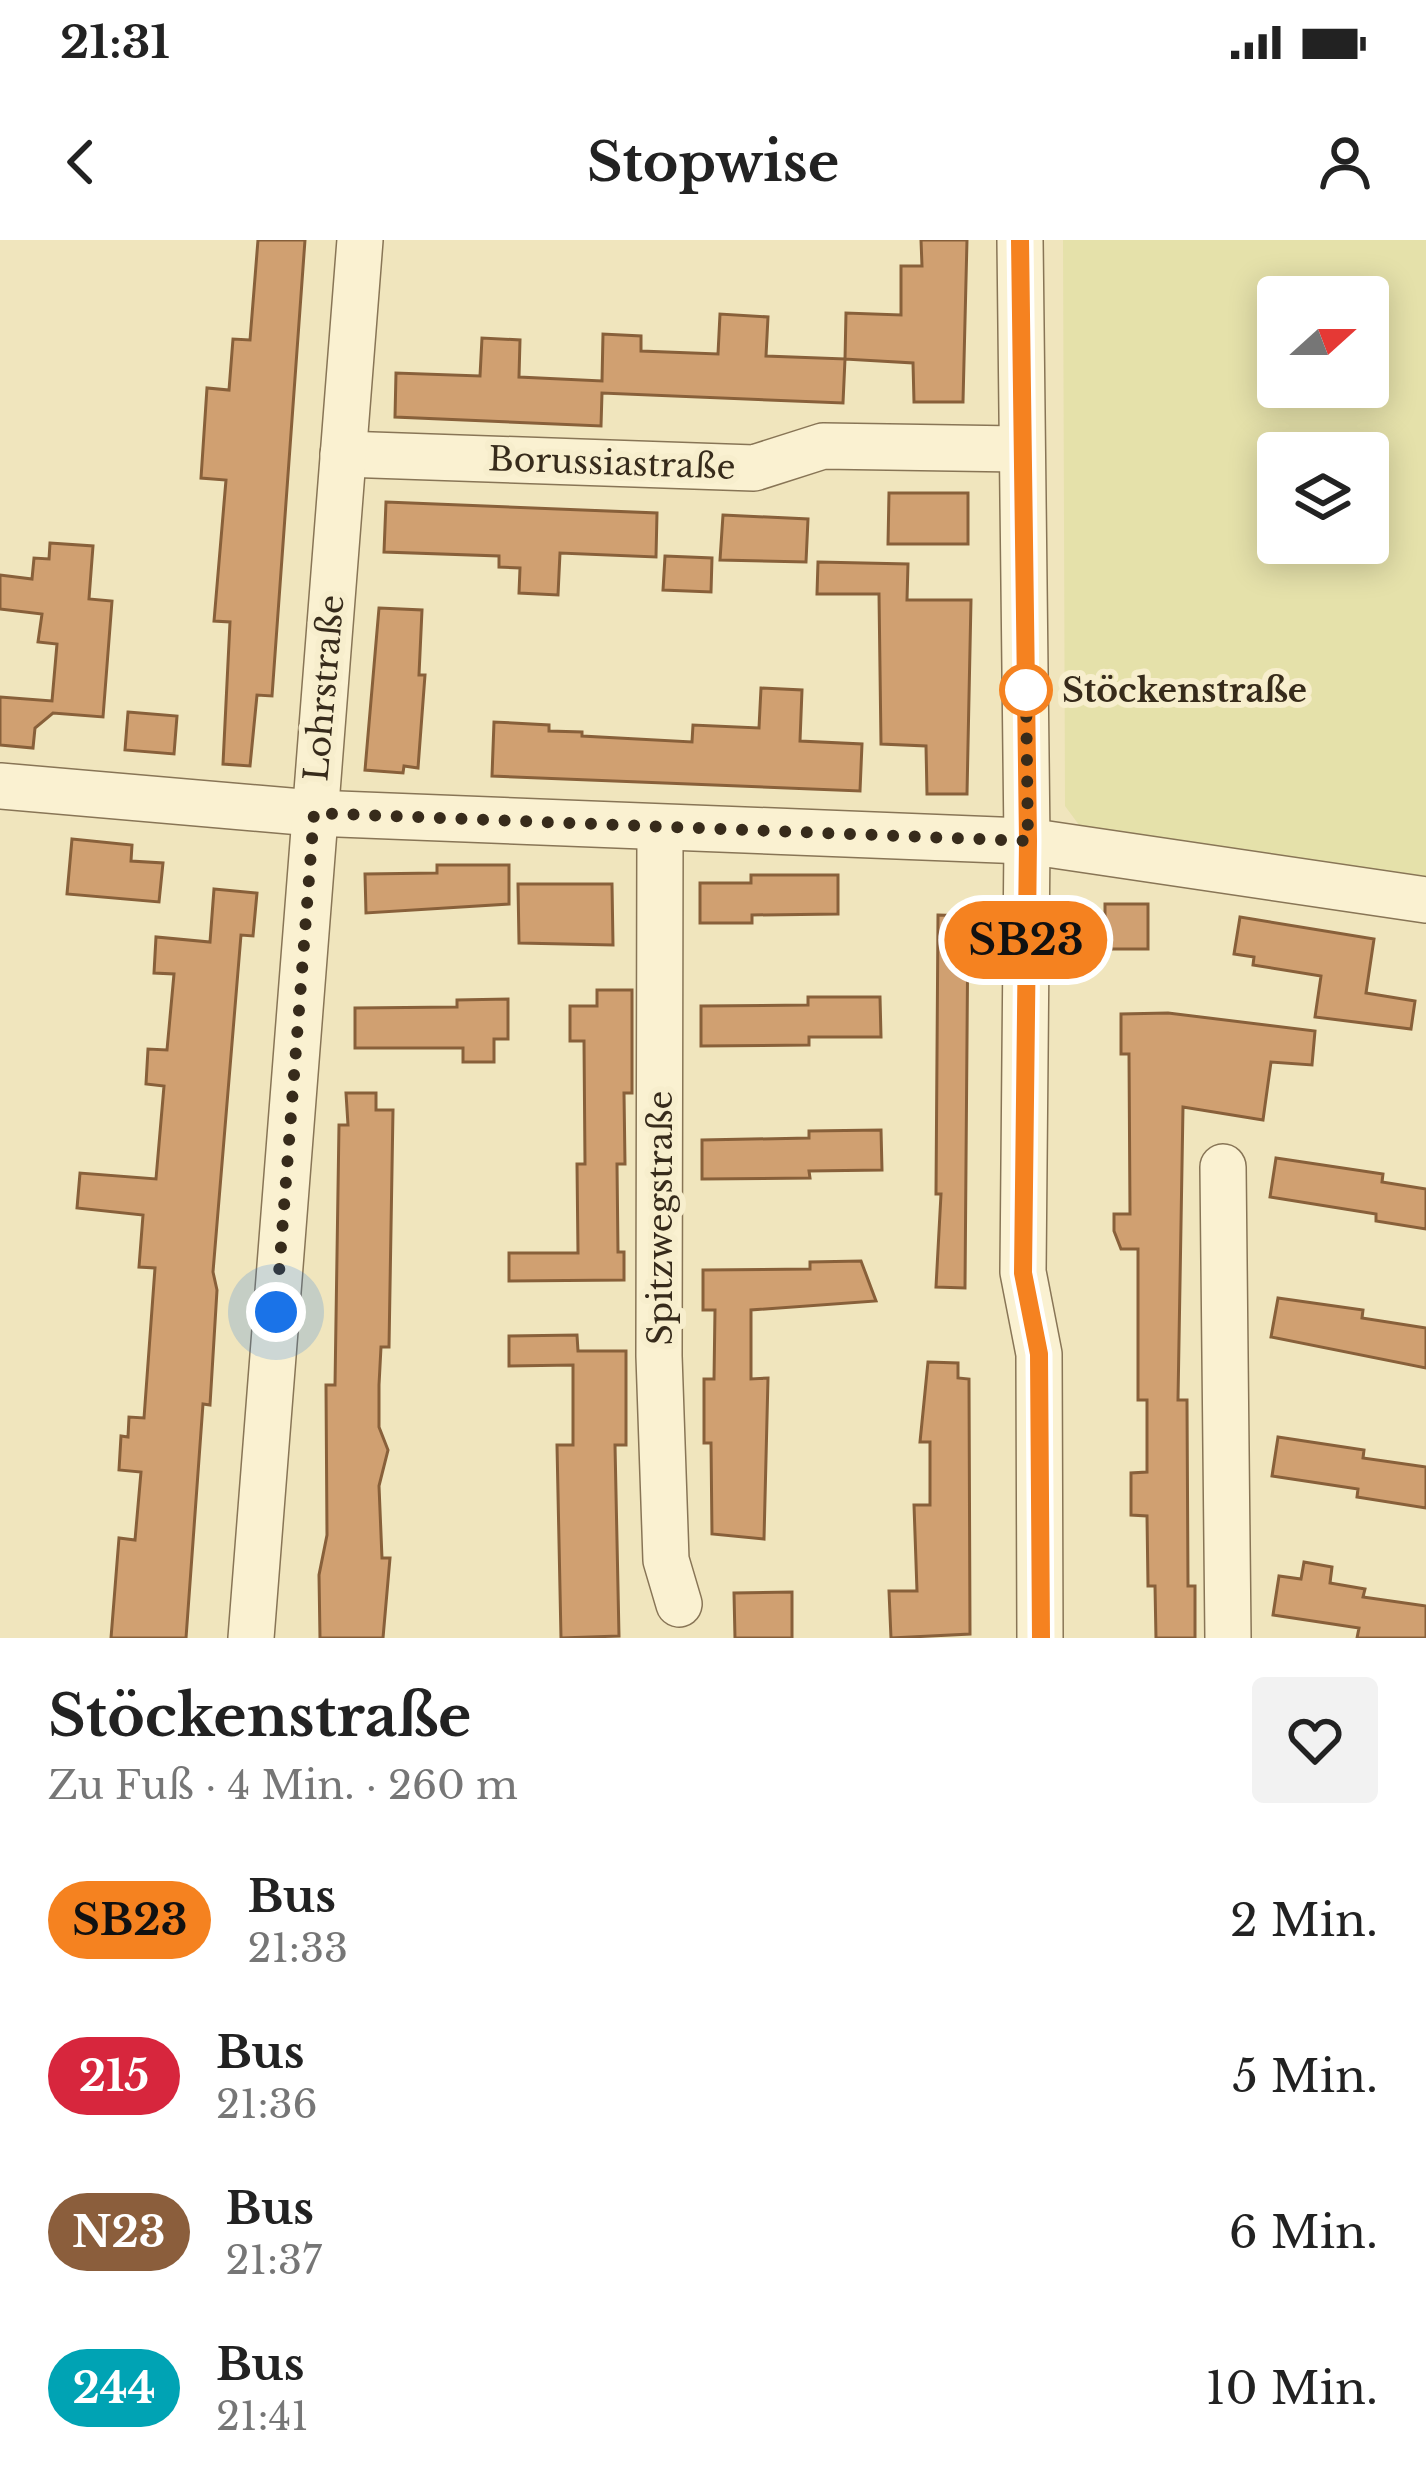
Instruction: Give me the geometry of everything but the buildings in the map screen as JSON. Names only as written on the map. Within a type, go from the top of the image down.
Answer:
[{"type":"street","name":"Lohrstraße","points":[[251,1638],[360,240]]},
{"type":"street","points":[[1020,240],[1028,841],[1023,1273],[1039,1354],[1040,1638]]},
{"type":"street","name":"Borussiastraße","points":[[343,454],[754,468],[824,446],[1022,449]]},
{"type":"street","points":[[0,786],[314,813],[1028,841],[1426,900]]},
{"type":"street","name":"Spitzwegstraße","points":[[660,830],[659,1356],[666,1560],[679,1604]]},
{"type":"street","points":[[1222,1167],[1228,1638]]},
{"type":"shaded area","points":[[1063,240],[1426,240],[1426,885],[1085,833],[1065,806]]},
{"type":"bus line","name":"SB23","points":[[1020,240],[1028,841],[1023,1273],[1039,1354],[1041,1638]]},
{"type":"place","name":"Stöckenstraße","points":[[1026,690]]},
{"type":"route","points":[[276,1312],[314,813],[1028,841],[1026,690]]}]
